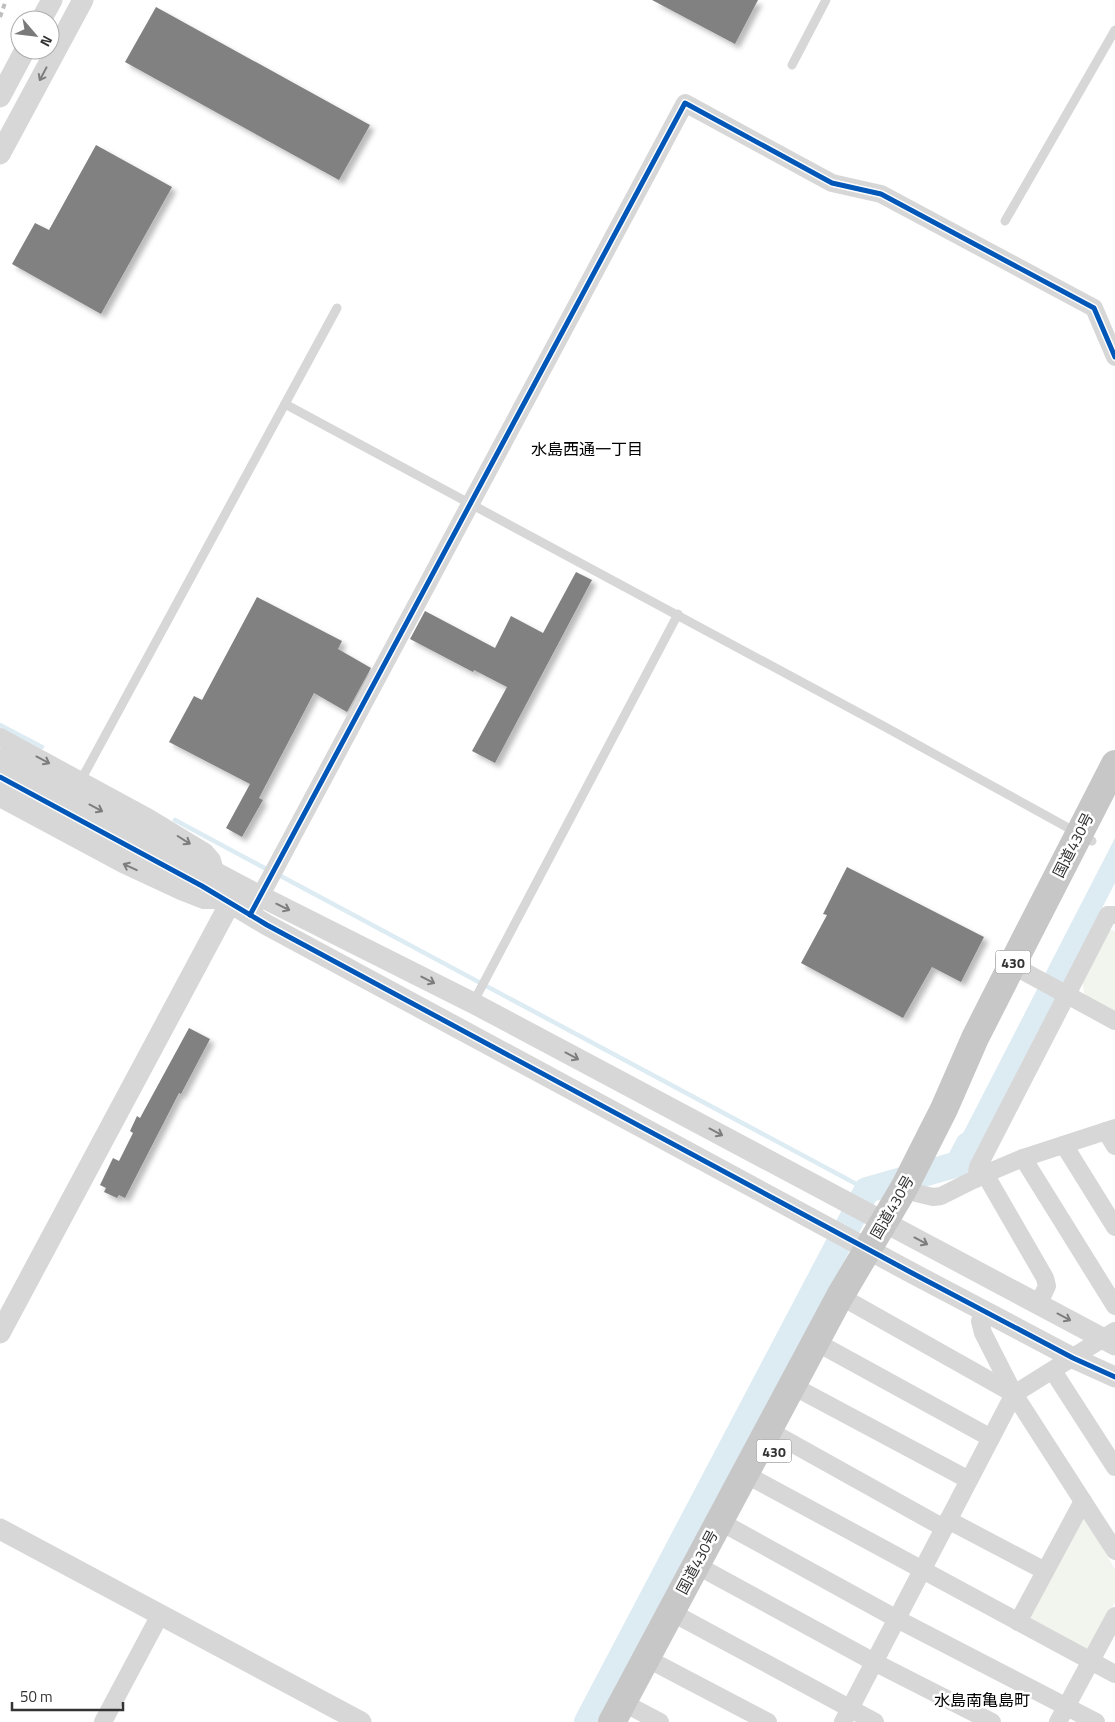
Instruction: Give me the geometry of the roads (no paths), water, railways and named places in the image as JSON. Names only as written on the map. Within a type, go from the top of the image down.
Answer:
[{"type":"highway","name":"国道430号","points":[[625,1714],[847,1300],[857,1242],[872,1215],[919,1177],[956,1117],[988,1045],[1026,972],[1086,838],[1115,764]]},
{"type":"highway","name":"国道430号","points":[[1086,838],[1115,798]]},
{"type":"street","points":[[0,154],[83,0]]},
{"type":"street","points":[[0,97],[20,60]]},
{"type":"street","points":[[250,915],[684,103],[832,183],[881,194],[1094,308],[1115,357]]},
{"type":"street","points":[[0,737],[82,780],[205,852],[212,860],[215,871]]},
{"type":"street","points":[[0,758],[9,782],[202,886],[250,915],[984,1312],[1073,1358],[1115,1377]]},
{"type":"street","points":[[9,782],[215,871],[260,896],[480,990],[872,1215],[1038,1303],[1111,1338]]},
{"type":"street","points":[[0,1333],[227,902],[240,885]]},
{"type":"street","points":[[1038,1303],[1047,1286],[1045,1278],[981,1176],[978,1167],[1064,993],[1108,915],[1115,915]]},
{"type":"street","points":[[1026,972],[1115,1022]]},
{"type":"street","points":[[919,1177],[933,1197],[941,1196],[1023,1158],[1110,1129],[1115,1146]]},
{"type":"street","points":[[1064,1145],[1115,1227]]},
{"type":"street","points":[[1023,1158],[1115,1306]]},
{"type":"street","points":[[847,1300],[1014,1394]]},
{"type":"street","points":[[984,1312],[980,1322],[983,1333],[1014,1394],[1115,1551]]},
{"type":"street","points":[[846,1715],[1014,1394],[1073,1358],[1111,1338]]},
{"type":"street","points":[[823,1345],[991,1438]]},
{"type":"street","points":[[1053,1371],[1115,1467]]},
{"type":"street","points":[[799,1389],[969,1480]]},
{"type":"street","points":[[775,1433],[946,1524],[1045,1571]]},
{"type":"street","points":[[751,1477],[1115,1674]]},
{"type":"street","points":[[1018,1622],[1083,1501]]},
{"type":"street","points":[[726,1524],[897,1618],[1096,1722]]},
{"type":"street","points":[[0,1529],[361,1722]]},
{"type":"street","points":[[702,1569],[874,1662],[992,1722]]},
{"type":"street","points":[[103,1722],[160,1615]]},
{"type":"street","points":[[677,1615],[846,1715],[875,1722]]},
{"type":"street","points":[[1058,1722],[1115,1616]]},
{"type":"street","points":[[653,1662],[768,1722]]},
{"type":"street","points":[[625,1714],[660,1722]]},
{"type":"lane","points":[[792,65],[826,0]]},
{"type":"lane","points":[[1005,221],[1115,30]]},
{"type":"lane","points":[[82,780],[337,308]]},
{"type":"lane","points":[[285,404],[678,614],[1086,838]]},
{"type":"lane","points":[[480,990],[678,614]]},
{"type":"waterway","points":[[0,725],[42,747]]},
{"type":"waterway","points":[[175,820],[270,871]]},
{"type":"waterway","points":[[277,874],[860,1186]]},
{"type":"waterway","points":[[587,1722],[867,1190],[958,1164],[968,1145]]},
{"type":"waterway","points":[[838,1227],[847,1210]]},
{"type":"waterway","points":[[578,1722],[833,1236]]},
{"type":"railway","points":[[0,17],[6,0]]},
{"type":"district","name":"水島西通一丁目","points":[[587,449]]},
{"type":"district","name":"水島南亀島町","points":[[982,1700]]}]
